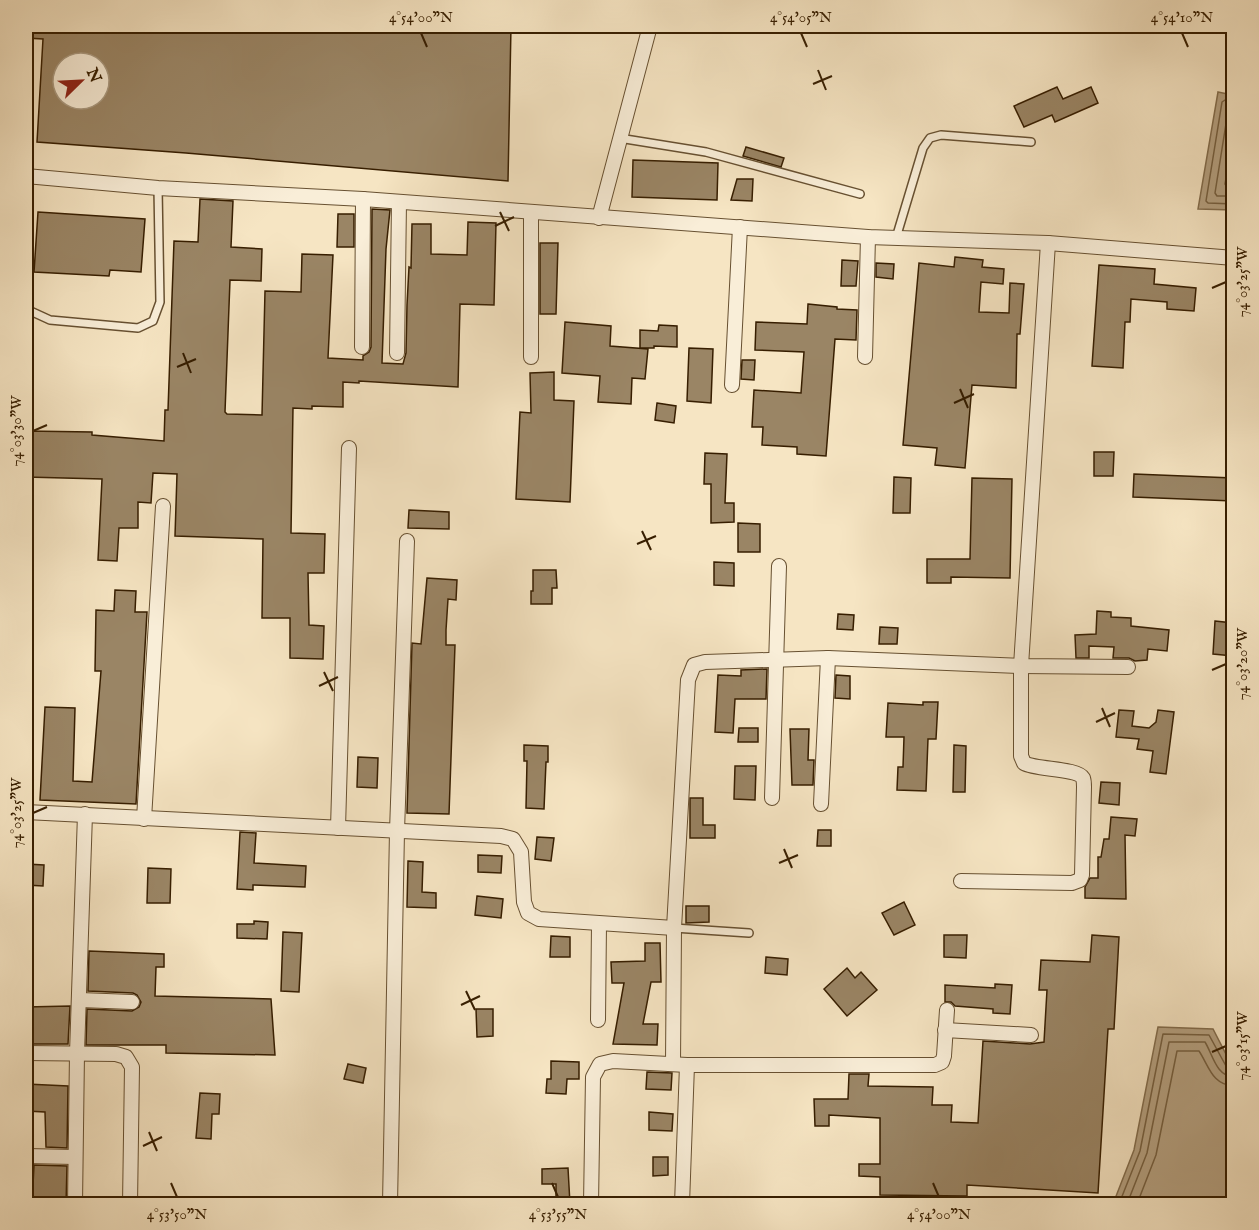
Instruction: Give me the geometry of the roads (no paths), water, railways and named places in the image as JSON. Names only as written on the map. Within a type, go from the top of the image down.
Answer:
[{"type":"street","points":[[599,218],[650,26]]},
{"type":"street","points":[[26,176],[158,188],[363,199],[868,237],[1048,243],[1233,258]]},
{"type":"street","points":[[362,347],[363,199]]},
{"type":"street","points":[[397,353],[399,202]]},
{"type":"street","points":[[531,213],[531,357]]},
{"type":"street","points":[[732,385],[740,227]]},
{"type":"street","points":[[865,357],[868,237]]},
{"type":"street","points":[[961,881],[1072,883],[1080,880],[1082,875],[1083,778],[1076,772],[1032,767],[1024,763],[1021,756],[1021,666],[1048,243]]},
{"type":"street","points":[[338,828],[349,448]]},
{"type":"street","points":[[144,819],[162,506]]},
{"type":"street","points":[[390,1204],[397,831],[407,541]]},
{"type":"street","points":[[772,798],[778,566]]},
{"type":"street","points":[[821,804],[828,658]]},
{"type":"street","points":[[682,1204],[680,1065],[674,928],[688,680],[694,665],[705,662],[828,658],[1021,666],[1128,667]]},
{"type":"street","points":[[26,812],[501,836],[513,839],[521,852],[524,902],[528,913],[539,920],[674,928]]},
{"type":"street","points":[[75,1204],[77,1053],[85,814]]},
{"type":"street","points":[[598,1020],[599,924]]},
{"type":"street","points":[[80,1000],[132,1002]]},
{"type":"street","points":[[591,1204],[593,1077],[600,1064],[613,1061],[680,1065],[935,1065],[942,1062],[944,1056],[947,1010]]},
{"type":"street","points":[[945,1030],[1031,1035]]},
{"type":"street","points":[[26,1053],[116,1054],[126,1057],[132,1067],[130,1204]]},
{"type":"street","points":[[26,1156],[75,1157]]},
{"type":"lane","points":[[896,238],[923,148],[930,138],[941,135],[1031,142]]},
{"type":"lane","points":[[619,138],[706,152],[860,194]]},
{"type":"lane","points":[[26,309],[50,320],[138,328],[153,321],[160,302],[158,188]]},
{"type":"lane","points":[[674,928],[748,933]]},
{"type":"water","points":[[1218,92],[1233,95],[1233,210],[1198,209]]},
{"type":"water","points":[[1158,1027],[1213,1029],[1233,1068],[1233,1204],[1113,1204],[1134,1150]]}]
